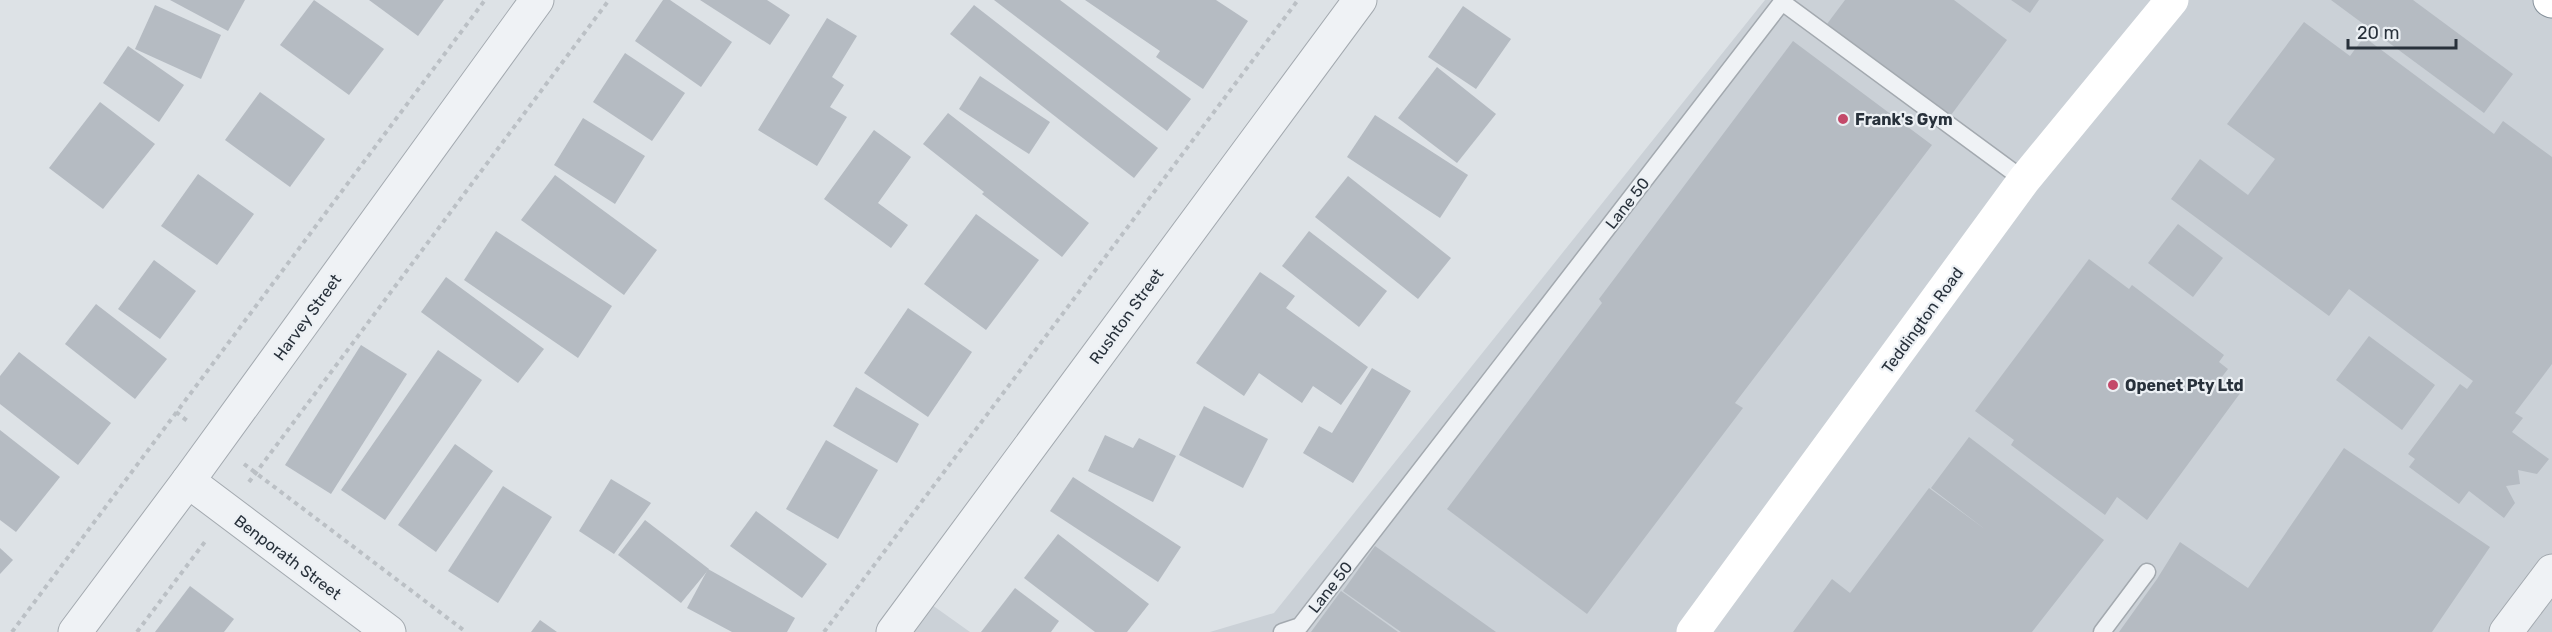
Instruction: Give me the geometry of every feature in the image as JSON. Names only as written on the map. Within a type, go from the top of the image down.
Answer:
[{"type":"main road","name":"Teddington Road","points":[[1693,632],[2024,180],[2165,5]]},
{"type":"street","name":"Harvey Street","points":[[75,632],[216,443],[537,0]]},
{"type":"street","name":"Rushton Street","points":[[893,632],[1360,0]]},
{"type":"street","name":"Benporath Street","points":[[188,481],[389,632]]},
{"type":"street","points":[[2506,632],[2552,571]]},
{"type":"lane","name":"Lane 50","points":[[1282,632],[1300,626],[1782,2],[2024,180]]},
{"type":"lane","points":[[2102,632],[2147,572]]},
{"type":"path","points":[[12,632],[484,0]]},
{"type":"path","points":[[137,632],[609,0]]},
{"type":"path","points":[[824,632],[1298,0]]},
{"type":"path","points":[[176,412],[466,632]]},
{"type":"shaded area","points":[[1765,0],[2552,0],[2552,632],[1210,632],[1274,613]]},
{"type":"shaded area","points":[[932,605],[970,632],[911,632]]},
{"type":"building","points":[[170,0],[245,0],[228,31]]},
{"type":"building","points":[[314,0],[384,49],[349,95],[280,45]]},
{"type":"building","points":[[369,0],[444,0],[418,36]]},
{"type":"building","points":[[663,0],[670,0],[732,42],[701,87],[635,41]]},
{"type":"building","points":[[700,0],[767,0],[790,15],[770,45]]},
{"type":"building","points":[[994,0],[1060,0],[1191,99],[1167,131]]},
{"type":"building","points":[[1085,0],[1216,0],[1248,21],[1203,89],[1156,57],[1160,51]]},
{"type":"building","points":[[1845,0],[1954,0],[2007,40],[1951,115],[1827,24]]},
{"type":"building","points":[[2011,0],[2039,0],[2030,13]]},
{"type":"building","points":[[2331,0],[2413,0],[2513,74],[2484,113]]},
{"type":"building","points":[[155,5],[221,35],[201,79],[135,49]]},
{"type":"building","points":[[974,5],[1158,148],[1134,178],[950,34]]},
{"type":"building","points":[[1463,6],[1511,39],[1476,89],[1428,57]]},
{"type":"building","points":[[827,18],[857,36],[832,77],[844,85],[830,107],[847,117],[817,166],[758,130]]},
{"type":"building","points":[[2304,22],[2350,56],[2364,37],[2494,134],[2503,121],[2552,157],[2552,364],[2515,413],[2523,418],[2512,432],[2549,459],[2537,474],[2518,470],[2520,484],[2506,486],[2515,503],[2504,518],[2469,491],[2459,504],[2409,467],[2415,459],[2408,454],[2460,384],[2467,389],[2473,381],[2349,289],[2329,316],[2171,199],[2200,159],[2248,195],[2275,159],[2227,124]]},
{"type":"building","points":[[1793,41],[1932,145],[1735,403],[1743,408],[1587,614],[1447,509],[1602,303],[1599,299]]},
{"type":"building","points":[[128,46],[184,85],[159,122],[103,83]]},
{"type":"building","points":[[625,53],[685,93],[652,141],[593,102]]},
{"type":"building","points":[[1437,67],[1496,114],[1457,163],[1398,118]]},
{"type":"building","points":[[980,76],[1050,122],[1029,154],[959,109]]},
{"type":"building","points":[[260,92],[325,139],[290,187],[225,140]]},
{"type":"building","points":[[100,102],[155,144],[103,209],[49,168]]},
{"type":"building","points":[[948,113],[1089,223],[1062,257],[923,144]]},
{"type":"building","points":[[1375,115],[1468,175],[1440,218],[1347,157]]},
{"type":"building","points":[[583,118],[645,156],[615,204],[554,165]]},
{"type":"building","points":[[874,130],[911,157],[878,203],[908,225],[891,248],[824,199]]},
{"type":"building","points":[[198,174],[254,214],[217,265],[161,226]]},
{"type":"building","points":[[555,175],[657,250],[624,295],[521,220]]},
{"type":"building","points":[[1348,176],[1451,258],[1418,299],[1315,217]]},
{"type":"building","points":[[976,214],[1039,260],[986,330],[924,284]]},
{"type":"building","points":[[2178,224],[2223,258],[2193,297],[2148,263]]},
{"type":"building","points":[[496,231],[612,306],[578,358],[464,280]]},
{"type":"building","points":[[1309,231],[1387,291],[1359,327],[1282,266]]},
{"type":"building","name":"Openet Pty Ltd","points":[[2089,259],[2129,289],[2132,285],[2224,355],[2219,362],[2228,369],[2221,378],[2241,392],[2147,520],[2117,497],[2105,515],[2011,445],[2014,440],[1975,411]]},
{"type":"building","points":[[154,260],[196,291],[160,339],[118,309]]},
{"type":"building","points":[[1260,272],[1295,296],[1286,308],[1368,367],[1341,405],[1313,386],[1302,403],[1259,373],[1244,396],[1196,363]]},
{"type":"building","points":[[446,277],[544,349],[518,383],[421,312]]},
{"type":"building","points":[[96,304],[167,359],[135,399],[65,344]]},
{"type":"building","points":[[908,308],[972,352],[928,417],[864,373]]},
{"type":"building","points":[[2369,336],[2435,385],[2402,430],[2336,380]]},
{"type":"building","points":[[361,345],[407,374],[331,494],[285,465]]},
{"type":"building","points":[[438,350],[482,380],[385,520],[341,490]]},
{"type":"building","points":[[19,352],[111,423],[78,465],[0,404],[0,376]]},
{"type":"building","points":[[1372,368],[1411,391],[1353,483],[1303,453],[1319,426],[1332,433]]},
{"type":"building","points":[[856,387],[919,424],[897,463],[833,426]]},
{"type":"building","points":[[1204,406],[1268,439],[1243,488],[1179,455]]},
{"type":"building","points":[[0,430],[60,477],[16,532],[0,520]]},
{"type":"building","points":[[1105,435],[1133,448],[1139,438],[1176,456],[1153,502],[1088,471]]},
{"type":"building","points":[[1969,437],[2104,540],[2032,632],[1793,632],[1832,579],[1850,593],[1929,488],[1986,530],[1931,488]]},
{"type":"building","points":[[826,440],[878,470],[838,539],[786,509]]},
{"type":"building","points":[[455,444],[493,471],[436,552],[398,525]]},
{"type":"building","points":[[2344,448],[2490,547],[2432,632],[2119,632],[2180,542],[2248,588]]},
{"type":"building","points":[[1073,477],[1181,547],[1158,582],[1050,511]]},
{"type":"building","points":[[611,479],[651,503],[614,554],[579,531]]},
{"type":"building","points":[[503,486],[552,517],[498,603],[448,571]]},
{"type":"building","points":[[756,511],[827,564],[802,598],[730,546]]},
{"type":"building","points":[[645,520],[709,569],[681,603],[618,555]]},
{"type":"building","points":[[1058,534],[1149,604],[1127,632],[1095,632],[1024,578]]},
{"type":"building","points":[[1375,546],[1496,632],[1401,632],[1343,591]]},
{"type":"building","points":[[0,548],[13,560],[0,574]]},
{"type":"building","points":[[708,569],[795,618],[787,632],[732,632],[687,608]]},
{"type":"building","points":[[190,586],[234,619],[224,632],[155,632]]},
{"type":"building","points":[[1015,588],[1059,621],[1051,632],[981,632]]},
{"type":"building","points":[[1341,591],[1398,632],[1311,632]]},
{"type":"building","points":[[540,620],[557,632],[531,632]]},
{"type":"place","name":"Frank's Gym","points":[[1843,119]]},
{"type":"place","name":"Openet Pty Ltd","points":[[2113,385]]}]
